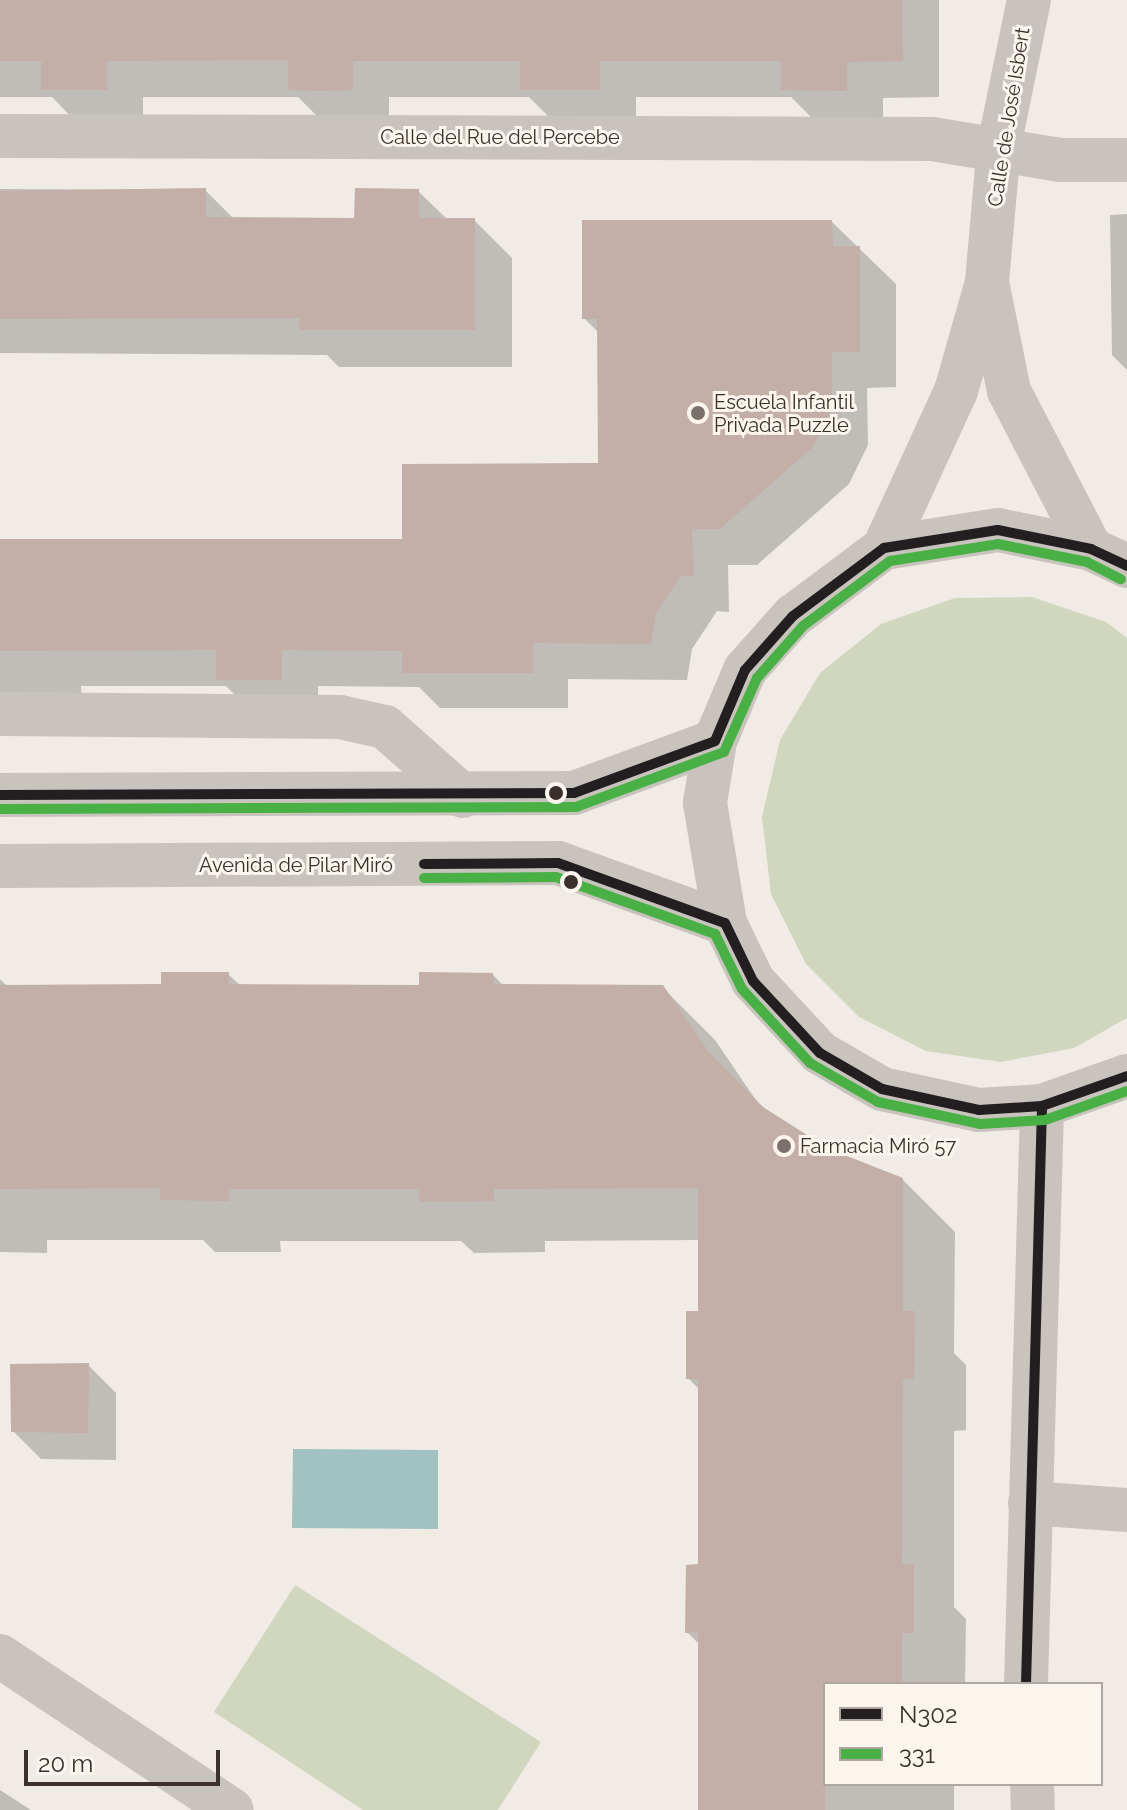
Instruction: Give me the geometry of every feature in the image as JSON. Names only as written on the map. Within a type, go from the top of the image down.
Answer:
[{"type":"street","name":"Calle de José Isbert","points":[[884,548],[956,391],[987,282],[999,146],[1029,0]]},
{"type":"street","name":"Calle del Rue del Percebe","points":[[0,136],[916,138],[999,146],[1060,160],[1127,160]]},
{"type":"street","name":"Calle de José Isbert","points":[[987,282],[1009,391],[1109,558]]},
{"type":"street","points":[[1109,558],[998,530],[884,548],[812,599],[745,670],[715,741],[705,803],[725,923],[753,981],[820,1053],[882,1089],[979,1110],[1042,1106],[1127,1076]]},
{"type":"street","points":[[0,714],[340,717],[385,727],[463,796]]},
{"type":"street","points":[[0,795],[463,796],[574,793],[715,741]]},
{"type":"street","name":"Avenida de Pilar Miró","points":[[0,866],[558,863],[652,891],[725,923]]},
{"type":"street","points":[[1026,1682],[1042,1106]]},
{"type":"street","points":[[1030,1503],[1127,1510]]},
{"type":"street","points":[[0,1656],[232,1810]]},
{"type":"street","points":[[1032,1786],[1033,1810]]},
{"type":"green space","points":[[1032,597],[1106,622],[1127,638],[1127,1018],[1074,1048],[1001,1062],[926,1051],[859,1017],[806,964],[771,894],[762,817],[780,740],[820,673],[881,624],[955,598]]},
{"type":"green space","points":[[295,1585],[541,1742],[498,1810],[363,1810],[214,1712]]},
{"type":"water","points":[[293,1449],[438,1450],[438,1529],[292,1528]]},
{"type":"building","points":[[0,0],[902,0],[903,61],[847,62],[847,91],[781,90],[781,61],[600,61],[600,90],[520,90],[520,61],[353,61],[353,90],[288,90],[288,60],[107,61],[107,90],[41,90],[41,61],[0,61]]},
{"type":"building","points":[[206,188],[206,217],[354,218],[355,188],[419,189],[419,218],[475,218],[475,330],[299,330],[299,318],[0,319],[0,191]]},
{"type":"building","points":[[582,220],[832,220],[833,246],[860,246],[860,352],[832,352],[832,408],[813,447],[720,529],[692,529],[694,576],[681,576],[656,613],[651,644],[533,643],[533,673],[402,673],[402,651],[282,650],[282,680],[216,680],[216,650],[0,651],[0,539],[402,539],[402,464],[598,463],[597,319],[582,319]]},
{"type":"building","points":[[161,972],[229,972],[229,984],[419,985],[419,972],[493,973],[494,984],[663,985],[708,1051],[763,1107],[829,1149],[903,1178],[903,1311],[915,1311],[914,1378],[903,1379],[902,1564],[914,1565],[914,1633],[902,1633],[902,1682],[823,1682],[825,1810],[698,1810],[698,1632],[685,1633],[686,1565],[698,1564],[698,1379],[686,1379],[686,1311],[698,1311],[698,1188],[494,1189],[494,1201],[419,1202],[419,1189],[229,1189],[229,1201],[160,1200],[160,1188],[0,1189],[0,985],[161,984]]},
{"type":"building","points":[[89,1363],[88,1433],[11,1432],[10,1364]]},
{"type":"transit line","name":"N302","points":[[0,795],[574,793],[715,741],[745,670],[793,616],[884,548],[998,530],[1091,549],[1127,566]]},
{"type":"transit line","name":"331","points":[[0,809],[576,807],[724,752],[757,678],[803,626],[890,561],[998,544],[1087,562],[1121,579]]},
{"type":"transit line","name":"N302","points":[[424,864],[558,863],[725,923],[753,981],[820,1053],[882,1089],[979,1110],[1042,1106],[1127,1076]]},
{"type":"transit line","name":"331","points":[[424,878],[556,877],[715,934],[742,989],[810,1063],[878,1102],[980,1124],[1045,1120],[1127,1091]]},
{"type":"transit line","name":"N302","points":[[1026,1682],[1042,1106]]},
{"type":"place","name":"Escuela Infantil Privada Puzzle","points":[[698,413]]},
{"type":"place","name":"Farmacia Miró 57","points":[[784,1146]]}]
